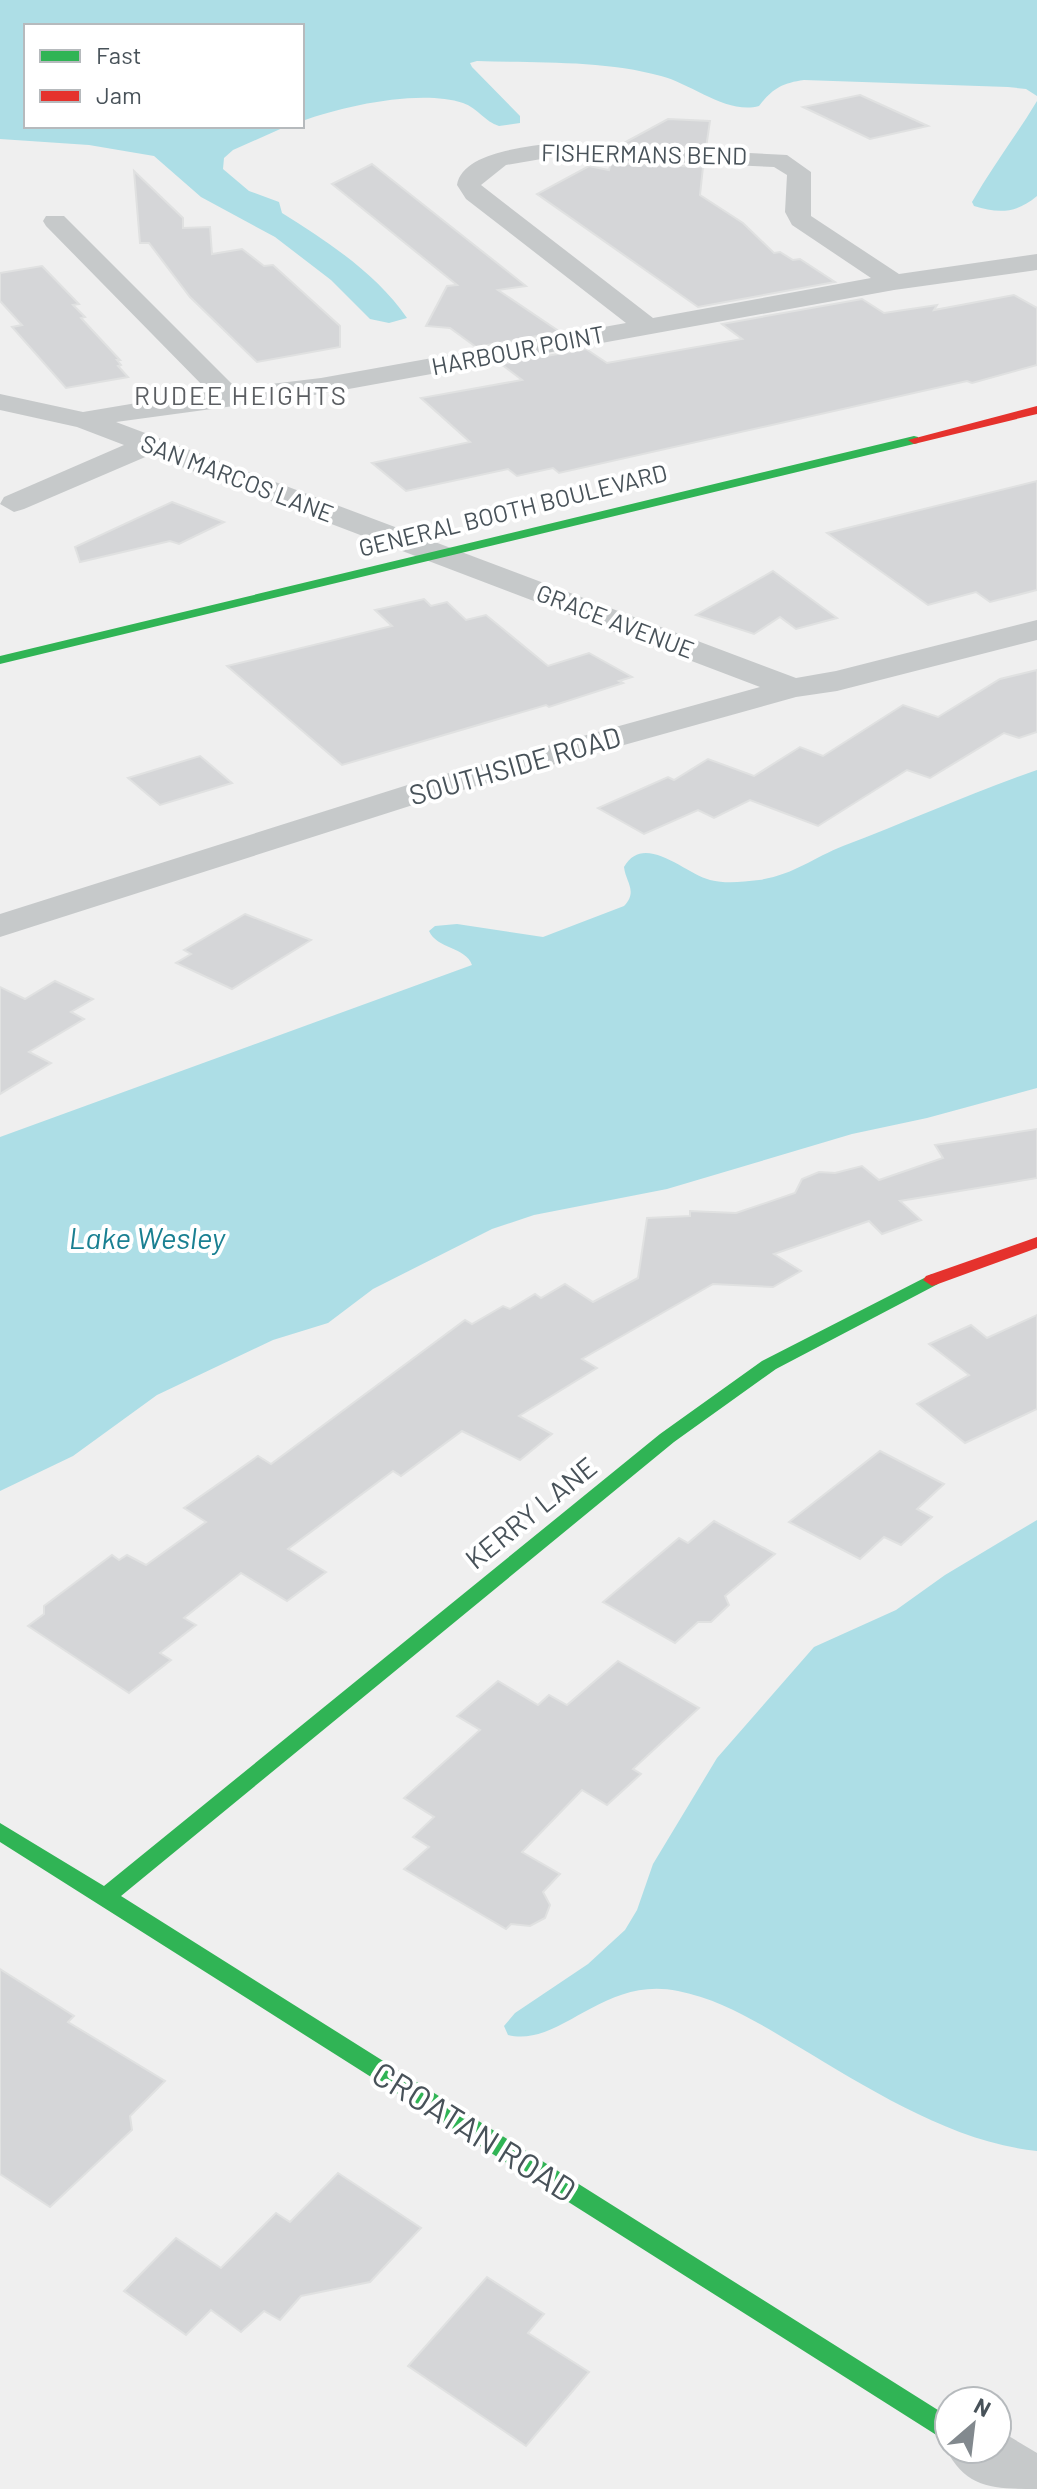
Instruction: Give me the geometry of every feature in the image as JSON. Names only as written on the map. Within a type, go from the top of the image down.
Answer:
[{"type":"main road","name":"GENERAL BOOTH BOULEVARD","points":[[0,660],[1037,410]]},
{"type":"main road","name":"KERRY LANE","points":[[104,1898],[667,1438],[769,1365],[934,1279],[1037,1242]]},
{"type":"main road","name":"CROATAN ROAD","points":[[0,1831],[933,2421]]},
{"type":"street","name":"FISHERMANS BEND","points":[[647,326],[475,194],[469,185],[470,178],[499,159],[553,150],[779,160],[799,172],[797,212],[801,220],[894,282]]},
{"type":"street","points":[[55,221],[230,398]]},
{"type":"street","name":"HARBOUR POINT","points":[[0,402],[83,420],[378,377],[894,282],[1037,262]]},
{"type":"street","name":"SAN MARCOS LANE","points":[[83,420],[437,554]]},
{"type":"street","points":[[14,503],[148,445]]},
{"type":"street","name":"GRACE AVENUE","points":[[437,554],[793,688]]},
{"type":"street","name":"SOUTHSIDE ROAD","points":[[0,926],[429,789],[793,688],[851,677],[1037,630]]},
{"type":"street","points":[[1002,2465],[1037,2487]]},
{"type":"water","points":[[0,0],[1037,0],[1037,96],[1026,89],[1008,87],[804,80],[784,85],[768,95],[759,106],[747,108],[723,103],[661,76],[616,67],[570,63],[470,63],[520,116],[520,123],[499,126],[463,103],[426,98],[360,105],[304,120],[304,24],[24,24],[24,128],[282,128],[233,150],[224,158],[223,169],[249,191],[279,202],[282,213],[366,273],[407,318],[389,323],[370,319],[331,280],[275,237],[201,197],[154,156],[89,145],[0,139]]},
{"type":"water","points":[[1037,101],[1037,196],[1015,209],[992,210],[974,206],[972,202]]},
{"type":"water","name":"Lake Wesley","points":[[1037,770],[1037,1088],[927,1118],[852,1134],[667,1189],[534,1215],[492,1229],[373,1289],[328,1323],[273,1340],[157,1395],[73,1456],[0,1491],[0,1137],[472,965],[464,955],[433,937],[429,931],[435,926],[457,924],[543,937],[624,906],[631,891],[624,867],[632,857],[642,853],[665,858],[710,880],[740,882],[771,878],[843,846]]},
{"type":"water","points":[[1037,1520],[1037,2151],[974,2137],[913,2112],[741,2014],[710,2000],[678,1991],[651,1989],[627,1993],[546,2031],[527,2036],[508,2035],[504,2026],[515,2013],[588,1964],[625,1930],[637,1910],[653,1864],[717,1758],[814,1647],[896,1610],[945,1575]]},
{"type":"building","points":[[860,95],[928,126],[870,139],[803,107]]},
{"type":"building","points":[[668,119],[710,121],[706,148],[622,144]]},
{"type":"building","points":[[611,163],[703,167],[700,195],[743,223],[774,253],[780,252],[793,260],[800,259],[835,282],[698,307],[537,194],[589,166],[609,170]]},
{"type":"building","points":[[372,164],[526,286],[498,290],[560,332],[476,347],[450,328],[426,326],[447,286],[457,285],[332,184]]},
{"type":"building","points":[[134,171],[183,218],[183,228],[210,227],[212,254],[242,249],[264,266],[273,265],[340,326],[340,347],[257,362],[190,297],[149,243],[140,243]]},
{"type":"building","points":[[42,266],[79,304],[73,305],[85,317],[81,318],[120,360],[117,360],[121,365],[118,366],[128,377],[66,388],[12,327],[22,325],[0,301],[0,273]]},
{"type":"building","points":[[1014,295],[1037,308],[1037,365],[972,383],[967,381],[559,473],[553,468],[517,476],[508,469],[406,491],[372,463],[470,442],[421,398],[522,380],[501,364],[586,349],[607,363],[742,339],[722,324],[862,299],[884,313],[937,305],[934,310]]},
{"type":"building","points":[[1037,481],[1037,590],[990,602],[976,592],[928,605],[827,533]]},
{"type":"building","points":[[172,502],[224,522],[179,544],[170,541],[80,562],[75,547]]},
{"type":"building","points":[[773,571],[837,618],[796,629],[780,617],[754,634],[696,615]]},
{"type":"building","points":[[424,599],[431,606],[447,602],[466,620],[486,615],[548,666],[589,653],[632,677],[619,681],[623,683],[549,707],[546,705],[342,765],[227,666],[392,626],[375,610]]},
{"type":"building","points":[[1037,670],[1037,732],[1019,738],[1004,733],[930,778],[907,770],[818,826],[750,800],[714,818],[698,810],[644,834],[598,808],[668,777],[674,780],[708,759],[754,776],[800,747],[823,756],[903,705],[938,717],[1000,679]]},
{"type":"building","points":[[200,756],[232,783],[160,805],[128,778]]},
{"type":"building","points":[[245,914],[311,940],[232,989],[176,963],[191,954],[184,950]]},
{"type":"building","points":[[55,981],[93,999],[71,1012],[84,1019],[29,1052],[51,1063],[0,1094],[0,987],[25,999]]},
{"type":"building","points":[[1037,1129],[1037,1178],[900,1201],[921,1220],[882,1234],[869,1221],[774,1254],[801,1271],[773,1287],[713,1284],[582,1359],[597,1368],[519,1416],[552,1434],[520,1460],[462,1431],[401,1476],[393,1471],[288,1549],[326,1572],[287,1601],[241,1573],[184,1618],[196,1625],[160,1653],[171,1660],[129,1693],[28,1626],[44,1614],[44,1606],[112,1555],[119,1560],[127,1555],[146,1565],[206,1522],[184,1508],[258,1456],[271,1464],[465,1320],[472,1324],[503,1306],[510,1309],[535,1294],[541,1298],[565,1284],[593,1302],[638,1278],[647,1218],[690,1216],[690,1211],[736,1213],[795,1193],[802,1179],[819,1172],[835,1173],[862,1166],[879,1180],[943,1158],[935,1145]]},
{"type":"building","points":[[1037,1315],[1037,1409],[965,1443],[917,1404],[969,1375],[929,1344],[971,1325],[987,1338]]},
{"type":"building","points":[[880,1451],[944,1484],[917,1509],[932,1517],[901,1545],[884,1537],[860,1559],[789,1522]]},
{"type":"building","points":[[714,1521],[775,1554],[725,1596],[729,1605],[711,1622],[698,1622],[675,1643],[603,1602],[679,1538],[688,1543]]},
{"type":"building","points":[[618,1661],[699,1708],[633,1769],[641,1774],[607,1805],[582,1790],[522,1852],[560,1874],[543,1892],[550,1905],[545,1918],[530,1926],[511,1924],[506,1929],[404,1869],[429,1847],[413,1837],[434,1817],[404,1798],[480,1730],[457,1716],[498,1681],[538,1705],[549,1695],[567,1705]]},
{"type":"building","points":[[0,1969],[74,2016],[68,2022],[165,2081],[130,2116],[132,2130],[50,2207],[0,2174]]},
{"type":"building","points":[[338,2173],[421,2228],[370,2282],[301,2296],[280,2320],[264,2311],[241,2332],[211,2310],[186,2335],[124,2291],[176,2238],[221,2268],[276,2213],[290,2222]]},
{"type":"building","points":[[487,2277],[544,2314],[528,2333],[589,2372],[526,2446],[408,2366]]},
{"type":"traffic: fast","points":[[0,660],[914,440]]},
{"type":"traffic: fast","points":[[104,1898],[667,1438],[769,1365],[932,1280]]},
{"type":"traffic: fast","points":[[0,1831],[933,2421]]},
{"type":"traffic: jam","points":[[914,440],[1037,410]]},
{"type":"traffic: jam","points":[[932,1280],[1037,1242]]},
{"type":"district","name":"RUDEE HEIGHTS","points":[[241,396]]}]
